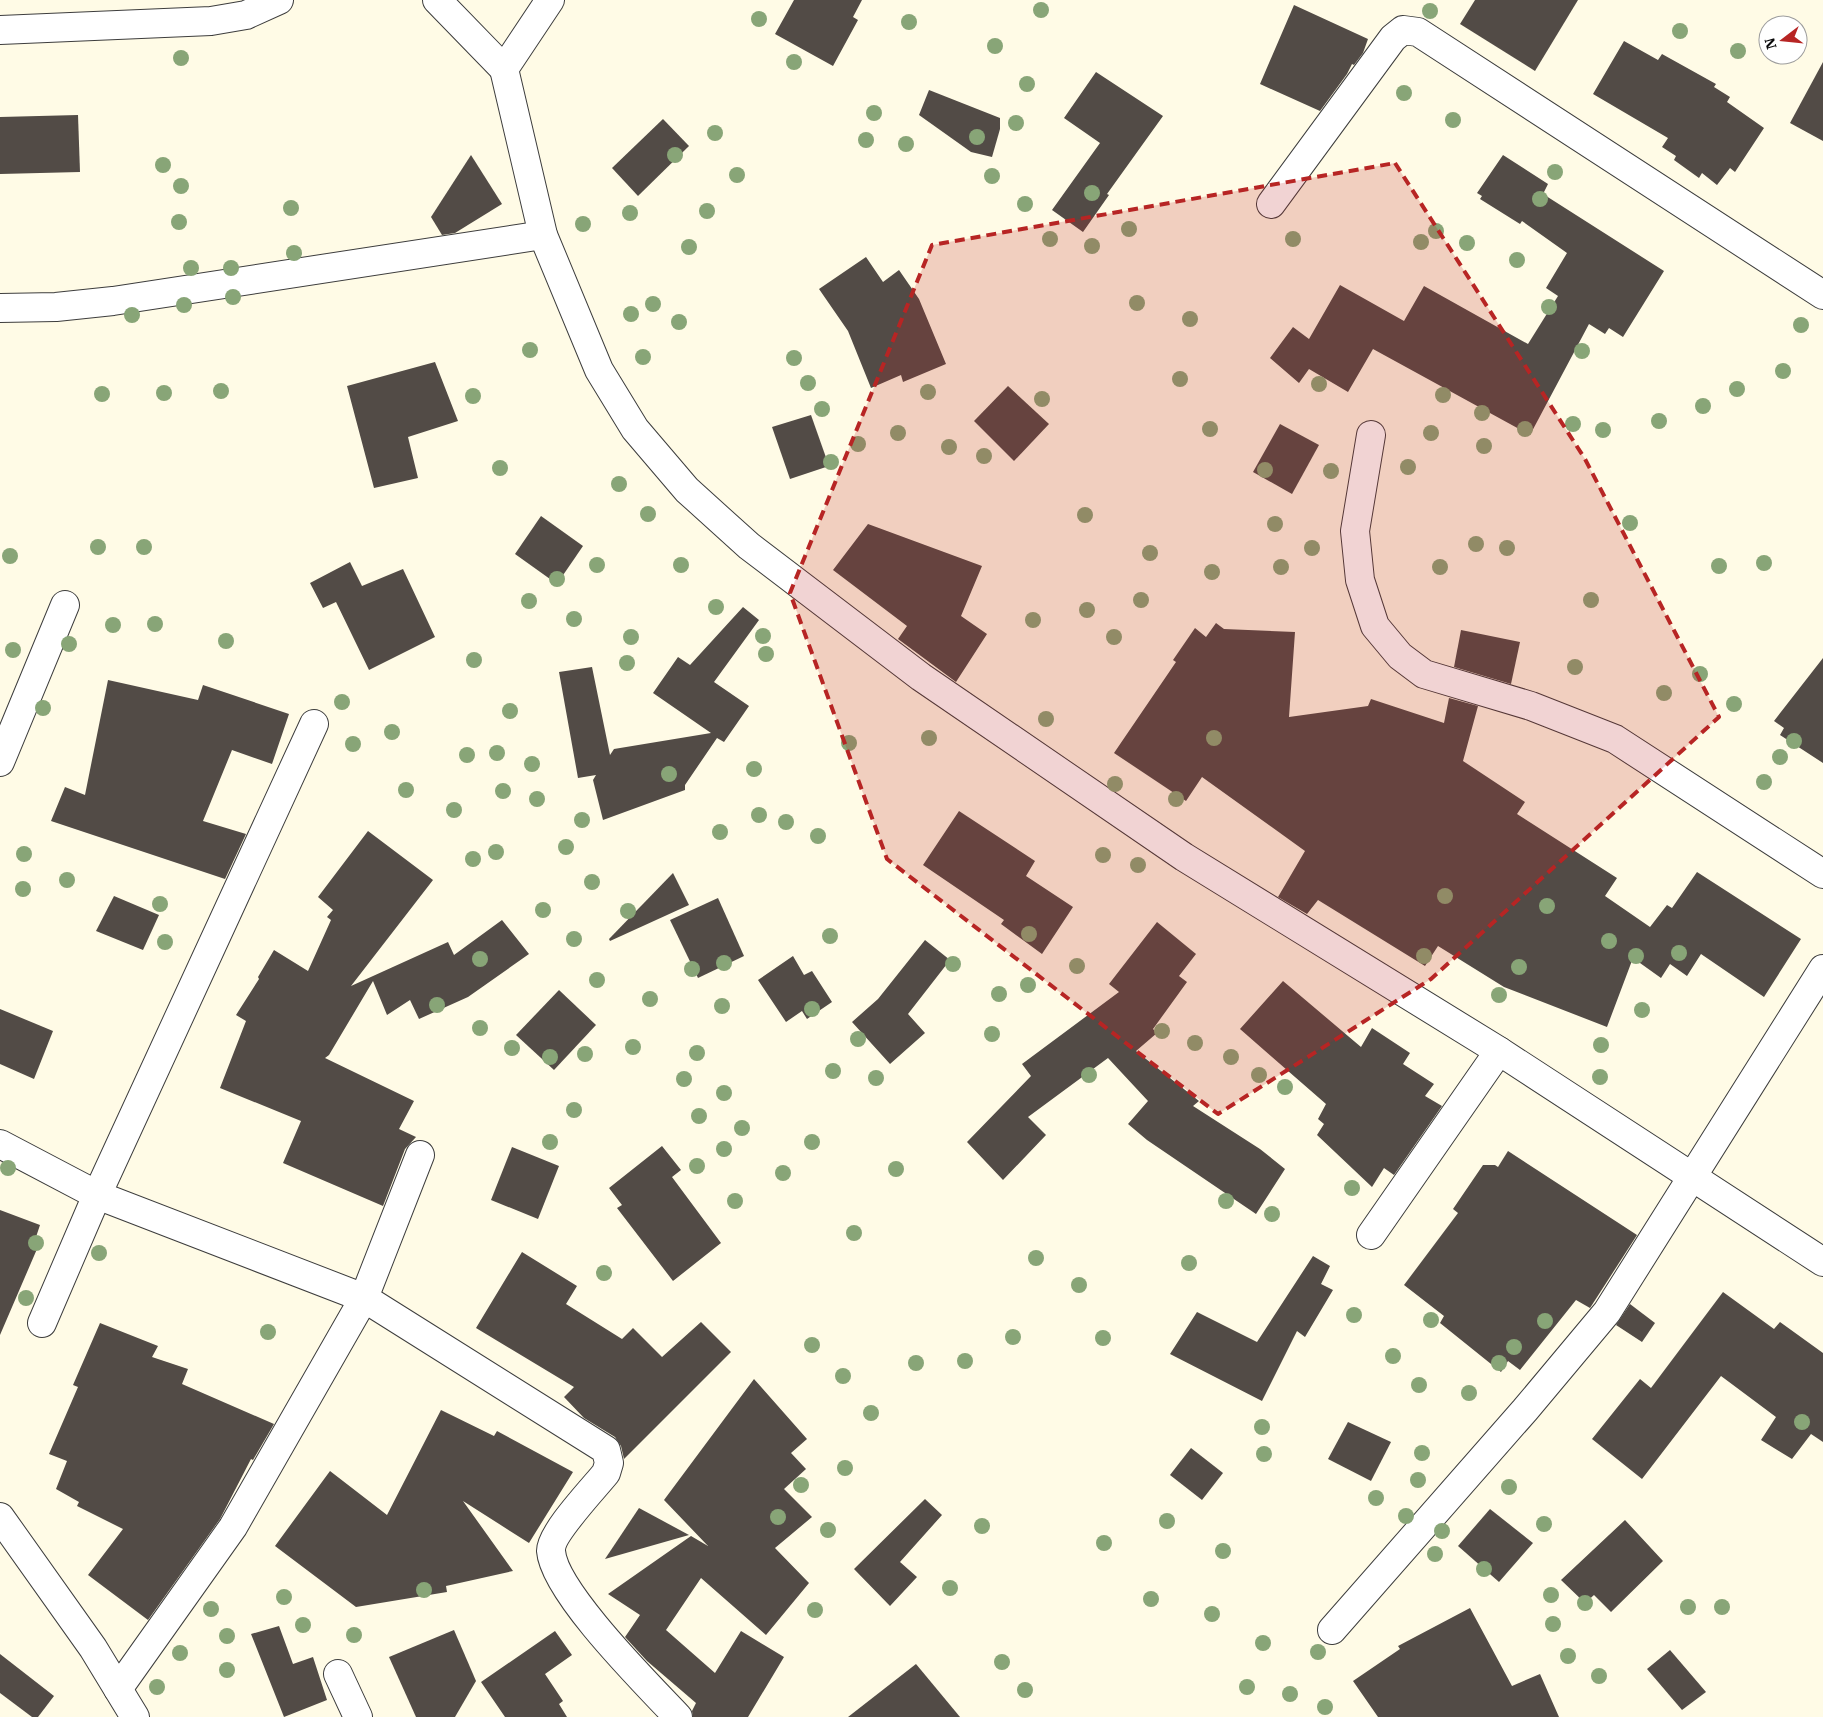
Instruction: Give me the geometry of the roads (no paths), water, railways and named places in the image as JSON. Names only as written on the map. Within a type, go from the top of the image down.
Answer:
[{"type":"street","points":[[0,30],[211,21],[246,15],[279,0]]},
{"type":"street","points":[[436,0],[504,70],[544,235],[598,370],[635,429],[687,490],[749,546],[921,677],[1184,857],[1499,1051],[1823,1262]]},
{"type":"street","points":[[504,70],[550,0]]},
{"type":"street","points":[[1271,204],[1393,38],[1403,30],[1418,32],[1823,295]]},
{"type":"street","points":[[0,308],[56,307],[113,301],[544,235]]},
{"type":"street","points":[[1371,434],[1355,532],[1360,580],[1376,626],[1400,656],[1424,674],[1530,706],[1615,739],[1823,874]]},
{"type":"street","points":[[0,762],[65,605]]},
{"type":"street","points":[[42,1323],[97,1195],[314,724]]},
{"type":"street","points":[[1332,1630],[1525,1410],[1606,1312],[1823,969]]},
{"type":"street","points":[[1371,1235],[1499,1051]]},
{"type":"street","points":[[0,1144],[97,1195],[364,1298],[606,1450],[609,1463],[606,1473],[560,1529],[551,1550],[556,1567],[572,1595],[598,1631],[678,1717]]},
{"type":"street","points":[[118,1689],[233,1527],[364,1298],[420,1155]]},
{"type":"street","points":[[2,1524],[93,1648],[135,1717]]},
{"type":"street","points":[[338,1674],[358,1717]]}]
